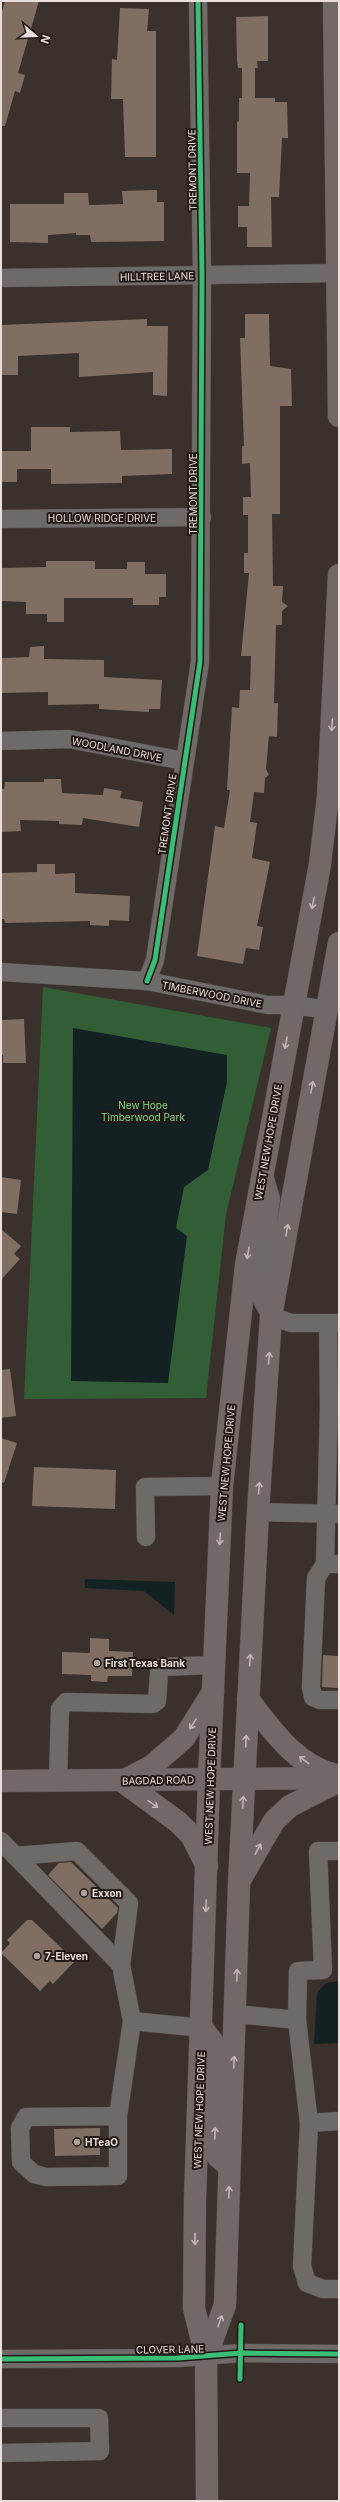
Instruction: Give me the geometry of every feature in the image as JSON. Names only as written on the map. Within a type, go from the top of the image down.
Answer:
[{"type":"main road","points":[[334,1],[339,416]]},
{"type":"main road","name":"WEST NEW HOPE DRIVE","points":[[207,2501],[206,2357],[194,2308],[195,2200],[202,2028],[209,1779],[222,1486],[246,1265],[320,864],[328,797],[339,575]]},
{"type":"main road","name":"WEST NEW HOPE DRIVE","points":[[206,2357],[225,2306],[229,2166],[236,2014],[239,1882],[258,1512],[272,1316],[339,943]]},
{"type":"main road","points":[[207,1868],[191,1835],[178,1822],[122,1781],[152,1766],[184,1738],[213,1691]]},
{"type":"main road","points":[[248,1699],[278,1739],[319,1771],[339,1777]]},
{"type":"main road","name":"BAGDAD ROAD","points":[[1,1781],[244,1780],[339,1777]]},
{"type":"main road","points":[[239,1882],[274,1821],[290,1806],[339,1781]]},
{"type":"main road","points":[[202,2028],[214,2044],[218,2062],[215,2139],[218,2157],[229,2166]]},
{"type":"street","name":"TREMONT DRIVE","points":[[147,981],[155,960],[200,662],[202,518],[202,276],[198,1]]},
{"type":"street","name":"HILLTREE LANE","points":[[1,278],[338,274]]},
{"type":"street","name":"HOLLOW RIDGE DRIVE","points":[[1,519],[202,518]]},
{"type":"street","name":"WOODLAND DRIVE","points":[[1,740],[69,740],[184,762]]},
{"type":"street","name":"TIMBERWOOD DRIVE","points":[[1,972],[147,981],[268,1005],[293,1004],[328,1010]]},
{"type":"street","points":[[263,1171],[271,1199],[258,1294],[272,1316],[291,1323],[334,1323],[332,1564],[316,1578],[311,1687],[313,1697],[320,1700],[339,1700]]},
{"type":"street","points":[[146,1537],[145,1487],[222,1486]]},
{"type":"street","points":[[258,1512],[333,1514]]},
{"type":"street","points":[[58,1781],[60,1709],[66,1702],[153,1704],[157,1701],[159,1673],[162,1667],[214,1665]]},
{"type":"street","points":[[1,1841],[120,1965]]},
{"type":"street","points":[[15,1856],[77,1851],[129,1903],[120,1965],[132,2021],[118,2116],[118,2176],[46,2177],[34,2174],[21,2162],[20,2128],[26,2117],[118,2116]]},
{"type":"street","points":[[339,1851],[318,1851],[331,1970],[298,1970],[297,2020],[309,2123],[302,2266],[307,2283],[323,2289],[339,2288]]},
{"type":"street","points":[[236,2014],[297,2020]]},
{"type":"street","points":[[132,2021],[202,2028]]},
{"type":"street","points":[[309,2123],[339,2121]]},
{"type":"street","name":"CLOVER LANE","points":[[1,2359],[206,2357],[241,2353],[339,2354]]},
{"type":"street","points":[[1,2418],[99,2418],[100,2451],[1,2453]]},
{"type":"green space","name":"New Hope Timberwood Park","points":[[43,987],[271,1028],[226,1214],[206,1398],[24,1399]]},
{"type":"shaded area","points":[[73,1028],[227,1055],[227,1082],[208,1170],[184,1187],[176,1228],[187,1236],[168,1383],[71,1381]]},
{"type":"shaded area","points":[[85,1579],[175,1582],[174,1615],[144,1591],[85,1588]]},
{"type":"shaded area","points":[[339,1981],[339,2043],[314,2044],[317,1993],[326,1983]]},
{"type":"building","points":[[5,1],[39,1],[18,73],[25,75],[20,93],[15,91],[5,126],[1,126],[1,15]]},
{"type":"building","points":[[120,8],[149,9],[147,31],[156,31],[156,157],[125,157],[123,99],[111,99],[112,59],[117,60]]},
{"type":"building","points":[[268,16],[268,61],[257,61],[258,68],[255,68],[255,98],[275,98],[275,102],[287,102],[288,138],[282,138],[279,197],[271,197],[272,247],[247,247],[247,227],[238,227],[238,206],[249,206],[250,173],[237,173],[237,122],[239,121],[239,98],[242,98],[242,68],[238,68],[237,60],[236,17]]},
{"type":"building","points":[[157,190],[157,202],[164,202],[164,241],[91,242],[90,235],[76,235],[76,233],[48,235],[48,243],[10,242],[10,204],[64,204],[64,193],[88,193],[89,205],[123,204],[122,191]]},
{"type":"building","points":[[245,314],[269,314],[270,366],[291,369],[292,406],[280,406],[280,514],[272,514],[273,586],[283,586],[282,602],[288,606],[282,611],[282,625],[276,625],[274,703],[278,703],[277,737],[269,736],[266,769],[269,775],[265,778],[264,793],[254,792],[250,822],[257,823],[252,858],[270,862],[257,926],[263,927],[259,950],[246,948],[243,964],[197,956],[215,826],[224,828],[230,790],[227,790],[232,707],[239,708],[240,690],[250,690],[251,656],[241,656],[249,573],[244,573],[244,553],[248,553],[248,515],[243,515],[243,497],[251,497],[250,463],[242,464],[242,446],[244,446],[240,338],[245,338]]},
{"type":"building","points":[[147,319],[147,326],[168,326],[167,396],[153,395],[153,372],[79,377],[79,353],[18,356],[18,375],[1,375],[1,325]]},
{"type":"building","points":[[31,427],[70,427],[70,432],[120,431],[121,450],[172,449],[172,474],[122,476],[122,483],[51,484],[51,469],[17,469],[17,482],[1,482],[1,451],[31,451]]},
{"type":"building","points":[[46,561],[95,561],[95,569],[127,569],[127,562],[145,562],[145,574],[166,574],[166,597],[159,597],[159,605],[133,605],[133,598],[64,598],[64,622],[47,622],[47,614],[26,614],[26,602],[1,601],[1,568],[46,567]]},
{"type":"building","points":[[44,646],[44,659],[104,660],[104,677],[162,680],[160,709],[149,709],[149,712],[99,709],[99,704],[48,705],[48,692],[1,693],[1,658],[29,657],[30,647]]},
{"type":"building","points":[[44,779],[61,779],[62,793],[103,795],[104,788],[122,791],[120,798],[143,802],[139,827],[83,818],[82,825],[59,824],[59,821],[20,820],[21,831],[1,832],[1,789],[4,789],[5,782],[44,782]]},
{"type":"building","points":[[37,864],[55,864],[55,874],[75,873],[75,893],[130,896],[129,921],[109,920],[109,926],[90,925],[90,921],[5,923],[4,919],[1,919],[1,873],[37,872]]},
{"type":"building","points":[[24,1019],[26,1063],[3,1063],[3,1055],[1,1055],[1,1020]]},
{"type":"building","points":[[1,1177],[21,1180],[17,1214],[1,1212]]},
{"type":"building","points":[[1,1229],[21,1246],[14,1254],[20,1259],[1,1280]]},
{"type":"building","points":[[10,1369],[16,1416],[1,1418],[1,1370]]},
{"type":"building","points":[[1,1438],[17,1443],[4,1483],[1,1482]]},
{"type":"building","points":[[34,1467],[116,1470],[115,1509],[32,1506]]},
{"type":"building","name":"First Texas Bank","points":[[90,1638],[109,1639],[109,1651],[133,1652],[132,1676],[108,1676],[107,1682],[91,1681],[91,1675],[62,1674],[62,1652],[90,1653]]},
{"type":"building","points":[[323,1655],[339,1656],[339,1688],[322,1687]]},
{"type":"building","name":"Exxon","points":[[71,1862],[118,1908],[117,1913],[102,1929],[48,1875],[59,1863]]},
{"type":"building","name":"7-Eleven","points":[[27,1920],[32,1920],[75,1961],[53,1984],[50,1981],[40,1991],[1,1953],[10,1943],[7,1940]]},
{"type":"building","name":"HTeaO","points":[[100,2128],[100,2155],[55,2156],[54,2129]]},
{"type":"cycle path","points":[[147,981],[155,960],[200,662],[202,276],[198,1]]},
{"type":"cycle path","points":[[240,2379],[241,2325]]},
{"type":"cycle path","points":[[1,2359],[178,2358],[241,2353],[339,2354]]},
{"type":"place","name":"First Texas Bank","points":[[97,1663]]},
{"type":"place","name":"Exxon","points":[[84,1893]]},
{"type":"place","name":"7-Eleven","points":[[37,1956]]},
{"type":"place","name":"HTeaO","points":[[77,2142]]}]
